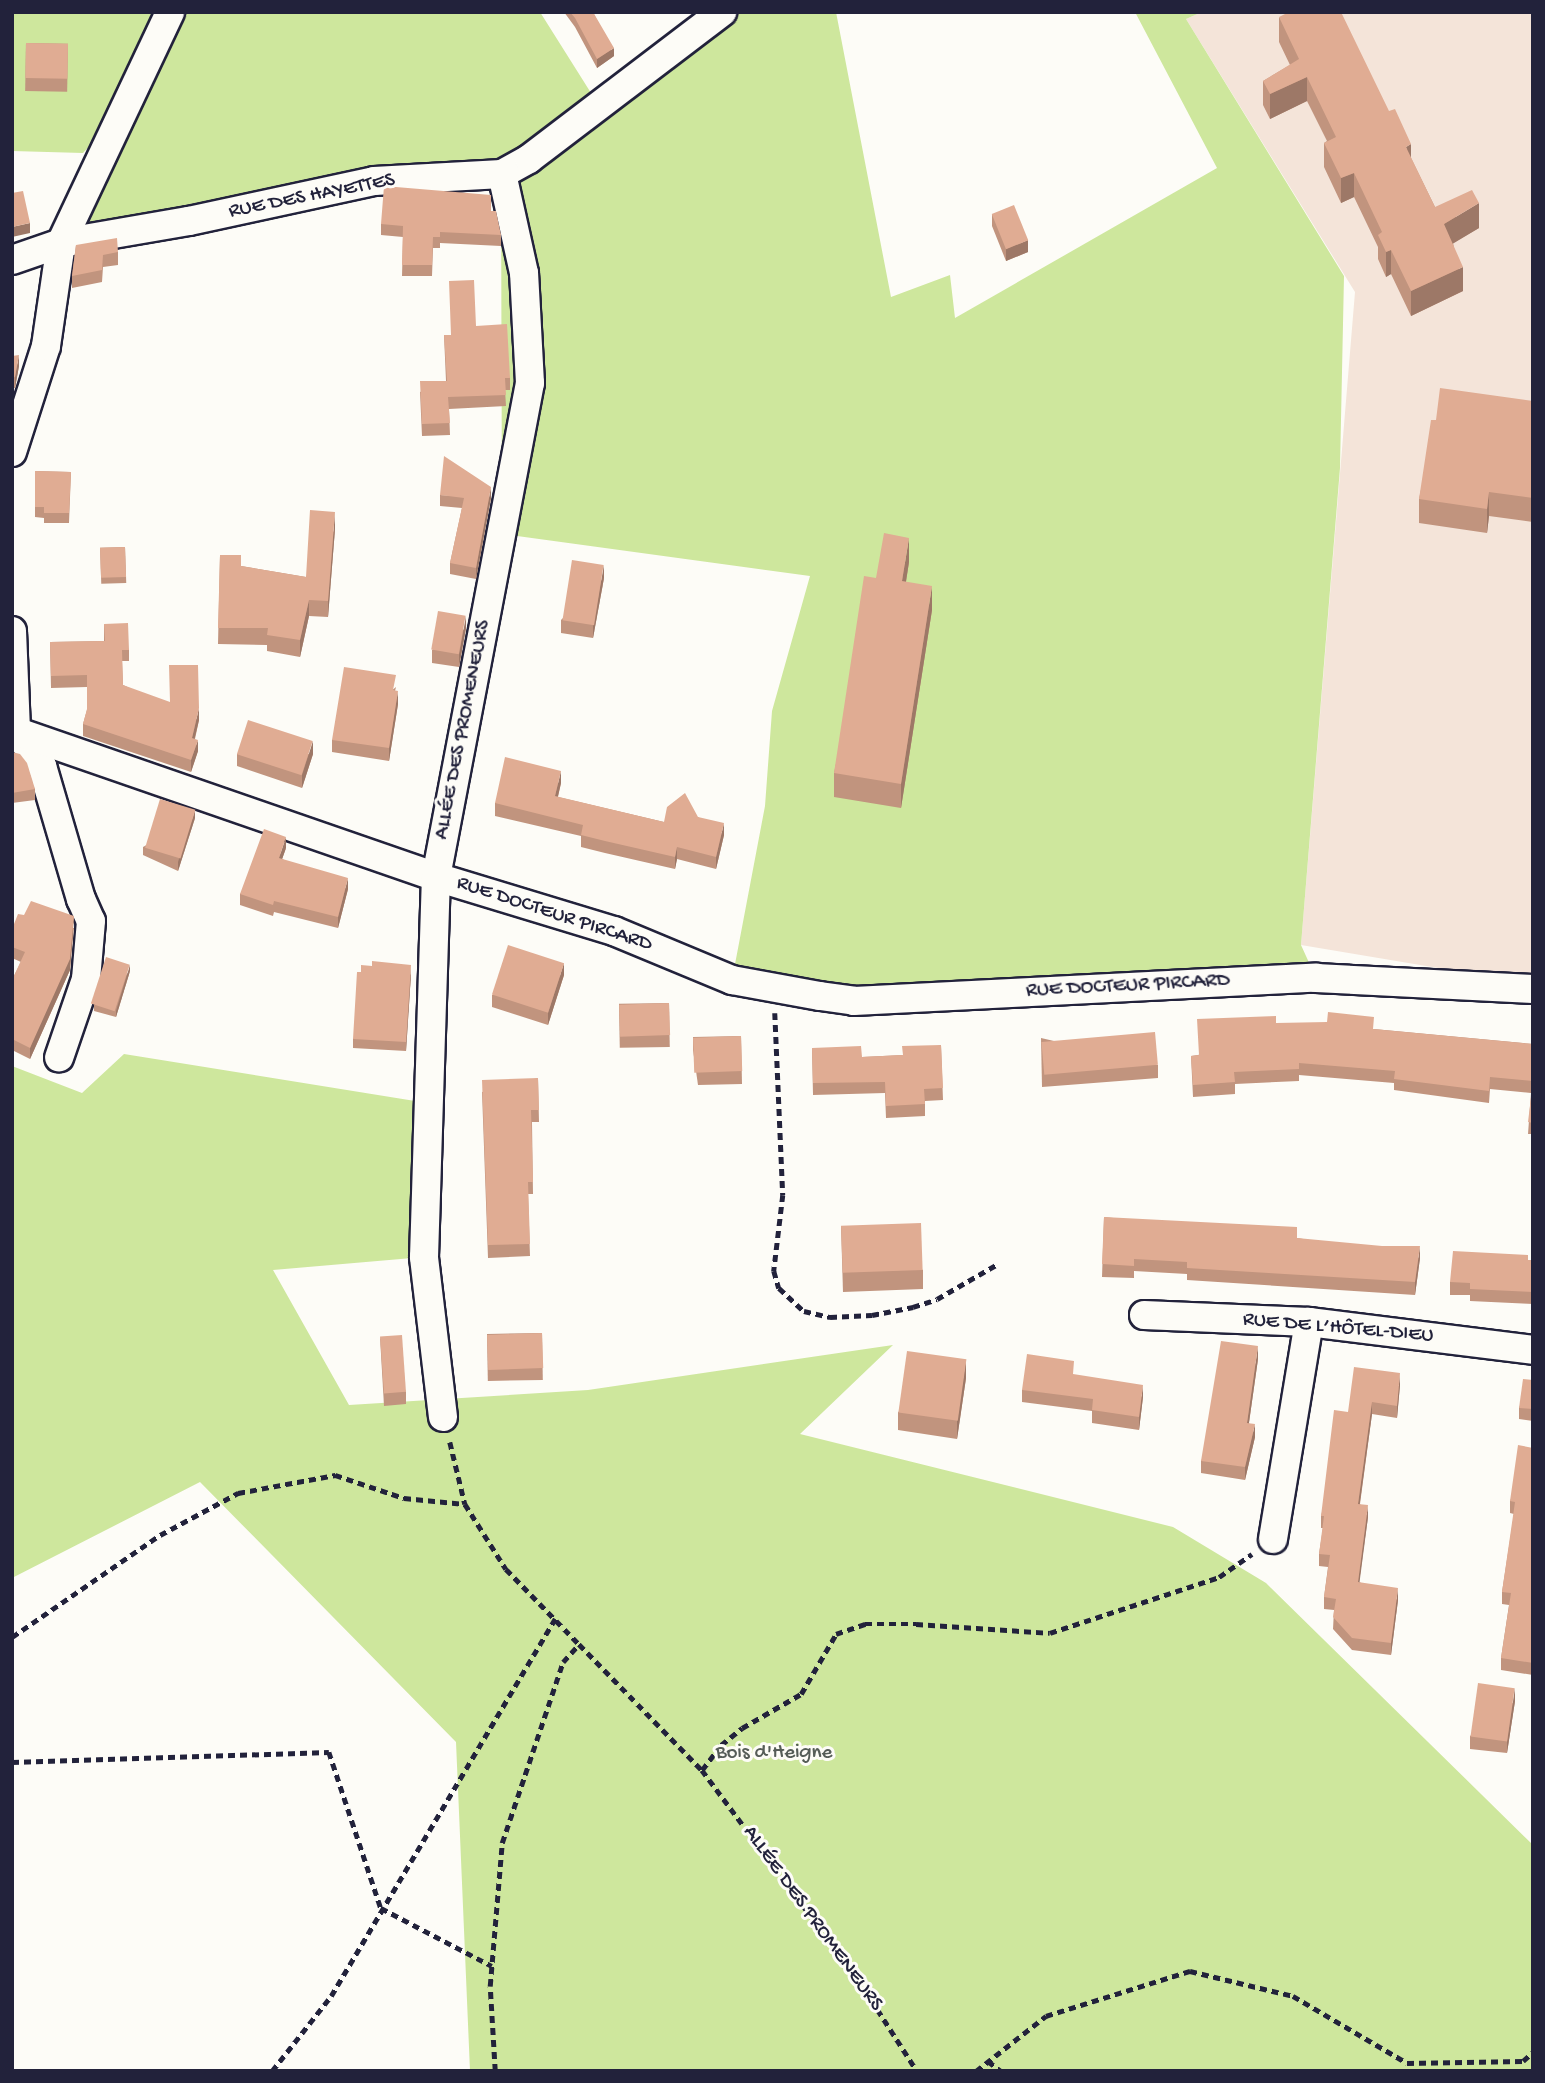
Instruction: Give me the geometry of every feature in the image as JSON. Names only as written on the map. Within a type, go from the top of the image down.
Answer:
[{"type":"street","points":[[12,452],[46,345],[61,243],[170,12]]},
{"type":"street","name":"RUE DES HAYETTES","points":[[12,260],[61,243],[189,221],[374,181],[502,174],[529,159],[722,12]]},
{"type":"street","name":"ALLÉE DES PROMENEURS","points":[[443,1417],[424,1257],[436,877],[530,383],[524,273],[502,174]]},
{"type":"street","points":[[12,631],[14,730],[42,766],[81,899],[91,921],[86,979],[59,1058]]},
{"type":"street","name":"RUE DOCTEUR PIRCARD","points":[[14,730],[436,877],[614,931],[732,980],[854,1001],[1316,978],[1533,989]]},
{"type":"street","name":"RUE DE L’HÔTEL-DIEU","points":[[1144,1315],[1309,1322],[1533,1350]]},
{"type":"street","points":[[1273,1539],[1309,1322]]},
{"type":"path","points":[[778,988],[775,1011],[783,1195],[774,1271],[779,1288],[804,1311],[830,1317],[872,1315],[937,1299],[996,1265]]},
{"type":"path","name":"ALLÉE DES PROMENEURS","points":[[443,1417],[466,1504],[506,1569],[702,1770],[858,1979],[917,2071]]},
{"type":"path","points":[[12,1637],[160,1535],[238,1493],[335,1475],[404,1498],[466,1504]]},
{"type":"path","points":[[702,1770],[721,1745],[742,1728],[801,1694],[836,1634],[865,1624],[916,1624],[1050,1633],[1219,1577],[1273,1539]]},
{"type":"path","points":[[272,2071],[331,1996],[555,1619]]},
{"type":"path","points":[[495,2071],[492,1966],[502,1843],[563,1662],[579,1644]]},
{"type":"path","points":[[12,1762],[329,1752],[381,1908],[492,1966]]},
{"type":"path","points":[[976,2071],[1046,2016],[1190,1971],[1293,1996],[1407,2063],[1523,2061],[1533,2052]]},
{"type":"path","points":[[988,2061],[1001,2071]]},
{"type":"shaded area","points":[[1202,12],[1533,12],[1533,984],[1301,945],[1355,292],[1186,19]]},
{"type":"green space","points":[[12,12],[540,12],[591,93],[552,135],[719,12],[836,12],[891,297],[950,275],[955,318],[1217,168],[1135,12],[1202,12],[1186,19],[1344,276],[1340,468],[1301,945],[1316,978],[854,1001],[732,980],[765,806],[772,711],[810,576],[502,534],[501,174],[61,243],[127,105],[83,153],[12,151]]},
{"type":"green space","name":"Bois d'Heigne","points":[[124,1054],[415,1101],[424,1257],[273,1270],[349,1405],[588,1390],[893,1345],[800,1434],[1173,1527],[1266,1583],[1533,1845],[1533,2071],[470,2071],[456,1742],[200,1482],[12,1578],[12,1066],[82,1093]]},
{"type":"building","points":[[570,12],[593,12],[614,48],[597,59]]},
{"type":"building","points":[[1289,12],[1341,12],[1389,111],[1395,109],[1411,144],[1406,147],[1435,207],[1472,190],[1479,203],[1444,224],[1463,267],[1411,291],[1391,250],[1386,252],[1378,235],[1382,232],[1354,173],[1341,178],[1324,143],[1336,137],[1307,77],[1270,94],[1263,81],[1299,59],[1279,17]]},
{"type":"building","points":[[26,43],[68,44],[67,79],[25,78]]},
{"type":"building","points":[[384,186],[491,195],[491,211],[496,211],[501,235],[440,232],[440,237],[433,237],[432,265],[402,265],[403,226],[381,224]]},
{"type":"building","points":[[23,191],[30,223],[12,227],[12,193]]},
{"type":"building","points":[[1014,205],[1028,240],[1006,249],[992,214]]},
{"type":"building","points":[[117,238],[118,252],[103,255],[102,270],[72,276],[76,245]]},
{"type":"building","points":[[474,280],[476,326],[507,324],[510,378],[505,378],[506,395],[448,397],[450,423],[422,424],[420,381],[447,381],[444,335],[451,335],[449,281]]},
{"type":"building","points":[[19,355],[15,377],[12,378],[12,356]]},
{"type":"building","points":[[1440,388],[1533,401],[1533,498],[1489,492],[1487,509],[1419,499],[1431,420],[1436,420]]},
{"type":"building","points":[[444,456],[491,487],[476,568],[450,563],[464,498],[440,495]]},
{"type":"building","points":[[35,471],[71,472],[69,513],[44,513],[44,507],[35,507]]},
{"type":"building","points":[[310,510],[335,512],[328,601],[309,600],[300,640],[267,635],[268,628],[218,628],[220,555],[241,555],[241,566],[306,577]]},
{"type":"building","points":[[884,533],[909,538],[902,581],[932,586],[901,784],[834,773],[864,576],[876,578]]},
{"type":"building","points":[[125,547],[126,577],[101,578],[100,548]]},
{"type":"building","points":[[572,560],[604,565],[594,625],[562,620]]},
{"type":"building","points":[[438,611],[466,616],[459,654],[431,649]]},
{"type":"building","points":[[128,623],[129,650],[122,650],[123,685],[170,702],[169,665],[198,665],[199,708],[192,738],[198,740],[191,760],[83,724],[87,709],[87,675],[51,676],[50,642],[105,641],[104,624]]},
{"type":"building","points":[[344,667],[396,675],[393,690],[398,691],[389,748],[332,740]]},
{"type":"building","points":[[248,720],[313,741],[302,775],[237,754]]},
{"type":"building","points":[[12,752],[20,754],[27,763],[35,789],[12,793]]},
{"type":"building","points":[[505,757],[561,771],[555,796],[664,822],[667,807],[685,793],[698,817],[724,823],[716,857],[677,847],[675,857],[605,841],[581,835],[583,825],[495,803]]},
{"type":"building","points":[[160,799],[195,810],[180,859],[145,848]]},
{"type":"building","points":[[264,829],[286,837],[279,858],[348,878],[338,917],[274,901],[273,905],[240,894]]},
{"type":"building","points":[[31,901],[74,916],[70,959],[30,1048],[12,1039],[12,980],[25,952],[12,947],[12,929],[18,914],[24,915]]},
{"type":"building","points":[[508,945],[564,963],[548,1013],[492,994]]},
{"type":"building","points":[[106,957],[130,965],[115,1011],[91,1004]]},
{"type":"building","points":[[372,961],[411,965],[406,1042],[353,1039],[357,972],[361,972],[361,965],[372,966]]},
{"type":"building","points":[[669,1003],[670,1035],[620,1037],[619,1005]]},
{"type":"building","points":[[1328,1012],[1374,1017],[1373,1029],[1533,1044],[1533,1081],[1490,1077],[1489,1091],[1394,1079],[1395,1071],[1299,1063],[1299,1069],[1234,1072],[1235,1082],[1193,1085],[1191,1056],[1199,1055],[1197,1019],[1276,1016],[1276,1023],[1327,1022]]},
{"type":"building","points":[[1155,1032],[1158,1065],[1044,1075],[1041,1042]]},
{"type":"building","points":[[741,1036],[742,1071],[694,1073],[693,1038]]},
{"type":"building","points":[[941,1045],[943,1088],[924,1089],[925,1104],[886,1106],[885,1082],[813,1083],[812,1048],[861,1046],[862,1057],[903,1055],[902,1046]]},
{"type":"building","points":[[538,1078],[539,1110],[531,1110],[533,1182],[528,1182],[530,1244],[488,1245],[482,1080]]},
{"type":"building","points":[[1533,1081],[1533,1123],[1528,1122]]},
{"type":"building","points":[[1104,1217],[1297,1227],[1297,1238],[1382,1246],[1420,1246],[1415,1282],[1187,1268],[1187,1262],[1134,1259],[1134,1266],[1102,1264]]},
{"type":"building","points":[[921,1223],[923,1270],[843,1273],[841,1226]]},
{"type":"building","points":[[1453,1251],[1528,1255],[1528,1260],[1533,1260],[1533,1292],[1470,1289],[1470,1283],[1450,1282]]},
{"type":"building","points":[[542,1333],[543,1368],[488,1370],[487,1335]]},
{"type":"building","points":[[402,1335],[406,1392],[384,1393],[380,1337]]},
{"type":"building","points":[[1221,1341],[1258,1346],[1247,1423],[1255,1424],[1245,1467],[1201,1461]]},
{"type":"building","points":[[907,1351],[966,1359],[958,1421],[898,1412]]},
{"type":"building","points":[[1027,1354],[1074,1361],[1073,1374],[1143,1385],[1139,1417],[1092,1410],[1093,1399],[1022,1390]]},
{"type":"building","points":[[1354,1367],[1400,1373],[1397,1406],[1372,1402],[1358,1504],[1368,1505],[1358,1582],[1398,1588],[1391,1643],[1352,1638],[1333,1617],[1336,1599],[1324,1597],[1330,1555],[1319,1554],[1324,1516],[1321,1516],[1334,1410],[1348,1412]]},
{"type":"building","points":[[1523,1379],[1533,1380],[1533,1409],[1519,1408]]},
{"type":"building","points":[[1518,1445],[1533,1448],[1533,1663],[1501,1658],[1511,1593],[1502,1592],[1515,1502],[1510,1501]]},
{"type":"building","points":[[1478,1683],[1515,1688],[1507,1742],[1470,1736]]}]
